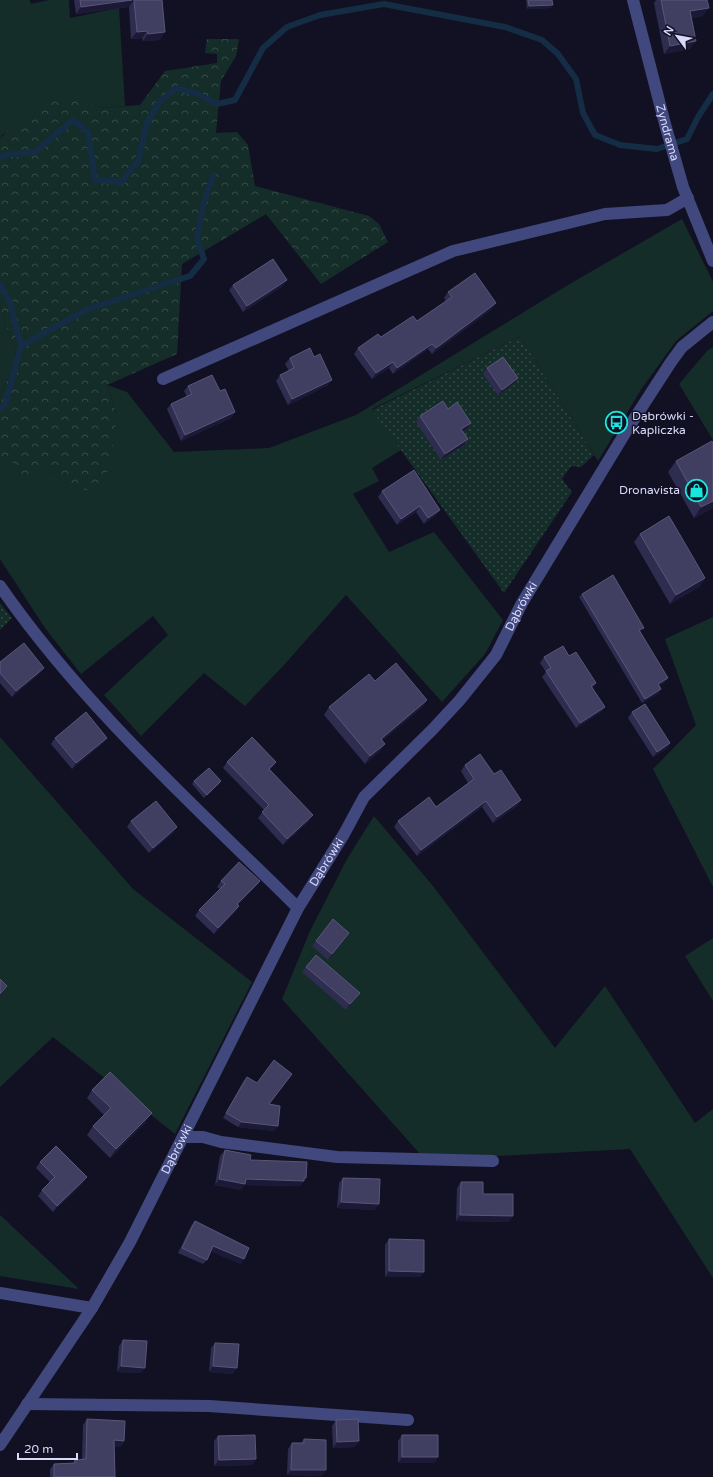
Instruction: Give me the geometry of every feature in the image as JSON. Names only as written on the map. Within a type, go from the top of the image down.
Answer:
[{"type":"street","name":"Zyndrama","points":[[634,0],[673,151],[688,198],[713,261]]},
{"type":"street","points":[[163,378],[453,251],[605,214],[667,210],[688,198]]},
{"type":"street","name":"Dąbrówki","points":[[0,1445],[92,1308],[130,1242],[298,908],[344,834],[364,797],[448,712],[496,655],[530,590],[623,436],[671,362],[682,347],[713,322]]},
{"type":"street","points":[[0,586],[19,613],[108,720],[298,908]]},
{"type":"street","points":[[183,1137],[203,1137],[221,1142],[337,1157],[493,1161]]},
{"type":"street","points":[[0,1293],[92,1308]]},
{"type":"street","points":[[27,1404],[209,1406],[408,1420]]},
{"type":"green space","points":[[0,0],[30,0],[31,4],[49,0],[69,0],[70,18],[119,8],[125,106],[101,108],[84,101],[3,134],[0,138]]},
{"type":"green space","points":[[207,39],[239,39],[236,56],[221,81],[216,133],[237,132],[248,145],[255,186],[369,216],[379,224],[388,242],[321,284],[266,214],[182,264],[177,354],[107,385],[117,415],[109,470],[91,491],[69,486],[47,469],[21,480],[11,459],[0,458],[0,397],[17,357],[0,307],[0,138],[39,105],[53,97],[84,101],[101,108],[140,105],[165,71],[217,63],[217,54],[205,53]]},
{"type":"green space","points":[[682,219],[713,282],[713,311],[676,341],[642,388],[598,461],[520,336],[372,409],[401,450],[372,468],[379,481],[353,494],[389,552],[434,532],[503,620],[485,654],[442,702],[346,595],[284,665],[245,706],[204,673],[141,736],[104,695],[168,635],[153,616],[81,674],[45,628],[0,559],[0,458],[11,458],[47,469],[69,486],[117,415],[107,385],[127,392],[174,452],[269,448],[356,415],[568,285]]},
{"type":"green space","points":[[0,307],[17,357],[0,397]]},
{"type":"green space","points":[[520,336],[594,455],[581,467],[571,466],[562,479],[572,492],[504,593],[372,410]]},
{"type":"green space","points":[[713,347],[713,440],[679,384],[708,350]]},
{"type":"green space","points":[[0,603],[12,618],[0,630]]},
{"type":"green space","points":[[713,617],[713,887],[653,769],[696,725],[665,639]]},
{"type":"green space","points":[[0,737],[133,889],[252,982],[175,1134],[53,1037],[0,1087]]},
{"type":"green space","points":[[374,816],[433,886],[555,1048],[605,986],[695,1123],[713,1109],[713,1278],[630,1149],[497,1156],[421,1155],[282,999],[310,931],[347,859]]},
{"type":"green space","points":[[713,938],[713,1001],[685,956]]},
{"type":"green space","points":[[0,1215],[79,1289],[0,1276]]},
{"type":"building","points":[[80,0],[132,0],[81,7]]},
{"type":"building","points":[[134,0],[162,0],[165,32],[148,34],[147,31],[137,32]]},
{"type":"building","points":[[528,0],[552,0],[553,5],[529,6]]},
{"type":"building","points":[[661,0],[707,0],[709,8],[690,11],[696,41],[670,46]]},
{"type":"building","points":[[273,259],[287,280],[247,306],[233,285]]},
{"type":"building","points":[[475,273],[496,303],[436,348],[432,344],[397,368],[393,362],[376,373],[358,348],[378,334],[381,337],[413,316],[417,321],[452,297],[448,292]]},
{"type":"building","points":[[310,348],[314,357],[320,354],[332,380],[292,399],[280,375],[294,368],[290,358]]},
{"type":"building","points":[[503,357],[518,378],[502,390],[487,368]]},
{"type":"building","points":[[212,375],[220,391],[225,389],[235,412],[185,435],[171,404],[192,394],[188,386]]},
{"type":"building","points":[[443,401],[448,409],[457,402],[471,423],[461,429],[468,439],[445,454],[420,416]]},
{"type":"building","name":"Dronavista","points":[[712,441],[713,501],[701,507],[676,461]]},
{"type":"building","points":[[414,470],[440,510],[428,518],[420,506],[401,519],[382,491]]},
{"type":"building","points":[[669,516],[705,578],[676,595],[640,534]]},
{"type":"building","points":[[613,575],[644,628],[639,630],[668,678],[658,684],[661,689],[645,699],[582,594]]},
{"type":"building","points":[[24,643],[44,668],[16,691],[0,673],[0,662]]},
{"type":"building","points":[[563,646],[569,656],[576,652],[596,683],[591,686],[605,707],[580,723],[546,671],[551,668],[544,657]]},
{"type":"building","points":[[396,663],[427,700],[381,739],[385,744],[370,756],[329,707],[369,674],[375,681]]},
{"type":"building","points":[[645,704],[670,743],[657,752],[632,712]]},
{"type":"building","points":[[86,712],[107,738],[76,763],[55,738]]},
{"type":"building","points":[[252,737],[276,762],[269,769],[313,815],[287,839],[262,812],[269,805],[227,762]]},
{"type":"building","points":[[480,754],[494,774],[501,770],[521,800],[497,817],[486,801],[421,850],[398,821],[429,797],[436,807],[474,779],[465,765]]},
{"type":"building","points":[[209,768],[221,781],[207,795],[194,781]]},
{"type":"building","points":[[156,801],[177,827],[153,848],[131,821]]},
{"type":"building","points":[[239,862],[260,881],[237,904],[239,906],[218,928],[199,910],[225,884],[221,881]]},
{"type":"building","points":[[333,919],[349,933],[332,954],[316,941]]},
{"type":"building","points":[[316,955],[360,993],[350,1004],[306,967]]},
{"type":"building","points":[[0,979],[7,986],[0,994]]},
{"type":"building","points":[[274,1060],[292,1074],[269,1104],[280,1106],[278,1126],[242,1122],[226,1113],[247,1077],[257,1083]]},
{"type":"building","points":[[110,1072],[152,1113],[116,1149],[93,1126],[111,1108],[92,1090]]},
{"type":"building","points":[[56,1146],[87,1177],[57,1206],[42,1190],[55,1177],[40,1162]]},
{"type":"building","points":[[225,1150],[251,1155],[250,1160],[307,1162],[306,1178],[304,1178],[304,1181],[246,1179],[245,1184],[219,1179]]},
{"type":"building","points":[[343,1178],[380,1179],[379,1204],[341,1202]]},
{"type":"building","points":[[461,1182],[483,1182],[483,1194],[513,1194],[513,1216],[460,1215]]},
{"type":"building","points":[[195,1221],[249,1248],[244,1259],[213,1246],[207,1260],[182,1248]]},
{"type":"building","points":[[389,1239],[424,1240],[424,1272],[389,1271]]},
{"type":"building","points":[[123,1340],[147,1341],[145,1368],[121,1366]]},
{"type":"building","points":[[215,1343],[239,1344],[237,1368],[213,1366]]},
{"type":"building","points":[[87,1419],[125,1421],[124,1441],[114,1440],[115,1477],[54,1477],[54,1464],[75,1463],[75,1460],[86,1459]]},
{"type":"building","points":[[358,1419],[359,1441],[337,1442],[336,1420]]},
{"type":"building","points":[[255,1435],[256,1459],[219,1460],[218,1436]]},
{"type":"building","points":[[402,1435],[438,1435],[438,1457],[402,1457]]},
{"type":"building","points":[[304,1439],[326,1440],[326,1470],[291,1470],[292,1443],[304,1443]]},
{"type":"waterway","points":[[0,158],[5,155],[35,152],[73,120],[88,132],[95,180],[122,182],[138,161],[147,123],[159,102],[176,88],[195,93],[217,104],[235,100],[263,48],[287,27],[320,15],[384,4],[505,27],[542,40],[558,54],[576,79],[583,113],[595,135],[620,145],[657,149],[687,139],[698,117],[713,94]]},
{"type":"waterway","points":[[21,346],[88,309],[190,276],[204,259],[197,239],[203,206],[213,176]]},
{"type":"waterway","points":[[0,284],[10,303],[21,346],[5,405],[0,409]]},
{"type":"place","name":"Dąbrówki - Kapliczka","points":[[617,423]]},
{"type":"place","name":"Dronavista","points":[[696,490]]}]
